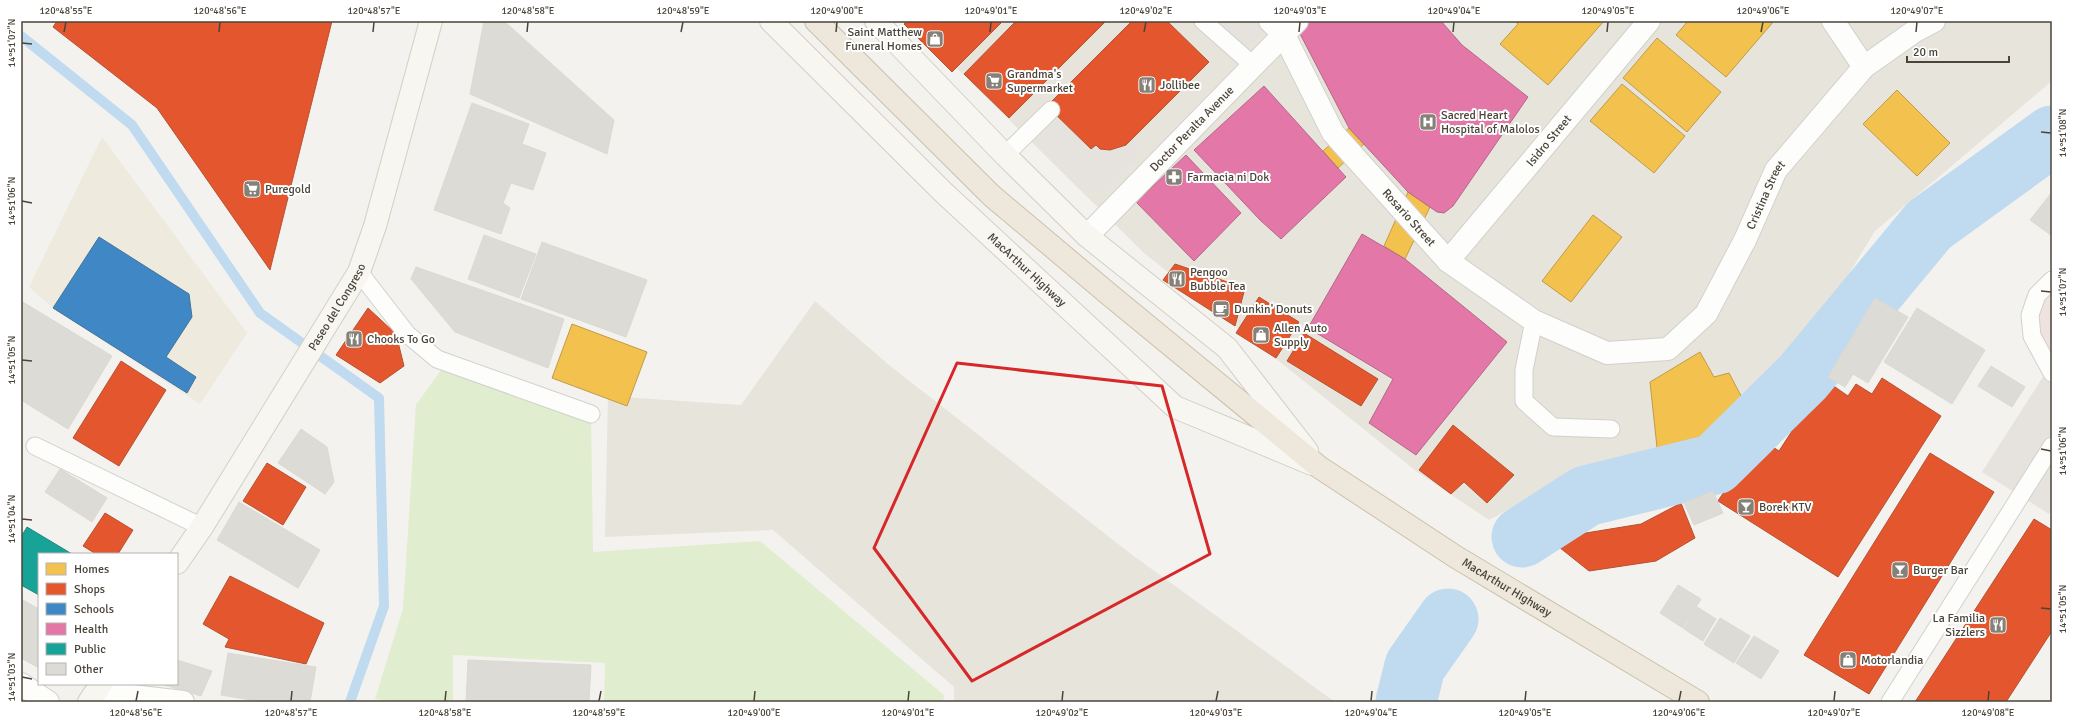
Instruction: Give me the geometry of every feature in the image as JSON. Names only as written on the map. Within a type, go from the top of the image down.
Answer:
[{"type":"highway","name":"MacArthur Highway","points":[[816,21],[992,196],[1319,467],[1456,557],[1698,702]]},
{"type":"main road","name":"Paseo del Congreso","points":[[178,562],[202,527],[359,272],[377,219],[431,21]]},
{"type":"main road","name":"MacArthur Highway","points":[[771,21],[943,192],[1175,407],[1319,467]]},
{"type":"main road","name":"MacArthur Highway","points":[[876,21],[1005,155],[1087,236],[1227,348],[1319,467]]},
{"type":"street","name":"Isidro Street","points":[[1448,261],[1649,21]]},
{"type":"street","points":[[1833,21],[1864,67]]},
{"type":"street","name":"Cristina Street","points":[[1607,353],[1668,349],[1706,314],[1745,240],[1776,170],[1864,67],[1915,31],[1934,21]]},
{"type":"street","name":"Doctor Peralta Avenue","points":[[1087,236],[1254,66],[1284,26]]},
{"type":"street","name":"Rosario Street","points":[[1284,26],[1333,133],[1448,261],[1534,321],[1607,353]]},
{"type":"street","points":[[21,684],[48,702]]},
{"type":"street","points":[[96,693],[183,702]]},
{"type":"lane","points":[[1203,21],[1254,66]]},
{"type":"lane","points":[[1005,155],[1051,110]]},
{"type":"lane","points":[[359,272],[407,334],[437,359],[591,414]]},
{"type":"lane","points":[[2052,280],[2037,295],[2030,315],[2032,336],[2052,373]]},
{"type":"lane","points":[[1534,321],[1524,370],[1524,401],[1553,427],[1611,429]]},
{"type":"lane","points":[[35,446],[202,527]]},
{"type":"lane","points":[[1890,702],[2052,446]]},
{"type":"highlighted area","points":[[957,363],[1162,386],[1210,554],[972,681],[874,548]]},
{"type":"shaded area","points":[[909,21],[2052,21],[2052,81],[1875,231],[1778,390],[1713,432],[1665,455],[1587,466],[1489,520],[1416,471],[1144,253]]},
{"type":"shaded area","points":[[1207,21],[1262,21],[1269,28],[1240,55]]},
{"type":"shaded area","points":[[1059,117],[1091,149],[1096,145],[1100,149],[1110,150],[1126,145],[1132,139],[1145,152],[1105,190],[1097,193],[1088,193],[1078,188],[1034,141]]},
{"type":"shaded area","points":[[102,137],[247,333],[200,404],[53,308],[29,287]]},
{"type":"shaded area","points":[[2052,290],[2052,350],[2044,344],[2037,328],[2037,313],[2042,299]]},
{"type":"shaded area","points":[[815,301],[889,365],[1131,554],[1335,702],[954,702],[954,687],[773,530],[605,537],[608,396],[741,405]]},
{"type":"shaded area","points":[[2048,369],[2052,372],[2052,509],[2049,514],[1982,472]]},
{"type":"green space","points":[[451,356],[591,411],[593,552],[760,541],[944,695],[943,702],[604,702],[605,663],[453,655],[453,702],[395,702],[375,699],[403,609],[416,405]]},
{"type":"building: Homes","points":[[1515,21],[1604,21],[1548,85],[1500,44],[1518,24]]},
{"type":"building: Homes","points":[[1688,21],[1774,21],[1726,77],[1676,35]]},
{"type":"building: Homes","points":[[1657,38],[1721,92],[1687,132],[1623,78]]},
{"type":"building: Homes","points":[[1622,84],[1685,136],[1654,173],[1590,121]]},
{"type":"building: Homes","points":[[1897,90],[1950,143],[1917,176],[1863,124]]},
{"type":"building: Homes","points":[[1349,128],[1364,144],[1338,168],[1323,151]]},
{"type":"building: Homes","points":[[1408,192],[1430,207],[1405,259],[1384,246]]},
{"type":"building: Homes","points":[[1593,215],[1622,237],[1571,302],[1542,281]]},
{"type":"building: Homes","points":[[572,324],[647,352],[627,406],[552,378]]},
{"type":"building: Homes","points":[[1700,352],[1714,377],[1729,373],[1750,413],[1659,466],[1650,382]]},
{"type":"building: Shops","name":"Puregold","points":[[57,21],[332,21],[270,270],[157,108],[53,27]]},
{"type":"building: Shops","points":[[907,21],[999,21],[1001,23],[952,72],[904,24]]},
{"type":"building: Shops","points":[[1016,21],[1106,21],[1009,118],[964,74]]},
{"type":"building: Shops","points":[[1132,21],[1167,21],[1209,62],[1126,145],[1110,150],[1100,149],[1096,145],[1091,149],[1047,106]]},
{"type":"building: Shops","points":[[1175,264],[1245,288],[1235,326],[1163,280]]},
{"type":"building: Shops","points":[[1259,297],[1299,322],[1276,358],[1236,333]]},
{"type":"building: Shops","points":[[368,308],[396,334],[404,366],[380,383],[336,355]]},
{"type":"building: Shops","points":[[1304,333],[1378,379],[1361,406],[1287,361]]},
{"type":"building: Shops","points":[[121,361],[166,390],[119,466],[73,438]]},
{"type":"building: Shops","points":[[1882,378],[1941,416],[1838,577],[1718,501],[1759,438],[1779,451],[1825,380],[1848,396],[1856,384],[1872,394]]},
{"type":"building: Shops","points":[[1453,425],[1514,475],[1487,503],[1464,482],[1451,494],[1419,470]]},
{"type":"building: Shops","points":[[1930,453],[1994,492],[1869,694],[1804,655]]},
{"type":"building: Shops","points":[[267,463],[306,487],[283,525],[243,501]]},
{"type":"building: Shops","points":[[1681,503],[1695,538],[1656,561],[1589,571],[1549,539],[1641,524]]},
{"type":"building: Shops","points":[[105,513],[133,530],[119,553],[94,553],[83,546]]},
{"type":"building: Shops","points":[[2034,519],[2052,530],[2052,631],[2006,702],[1915,702]]},
{"type":"building: Shops","points":[[230,576],[324,623],[306,664],[225,647],[229,639],[203,624]]},
{"type":"building: Schools","points":[[99,237],[189,294],[192,317],[166,357],[196,377],[187,393],[53,308]]},
{"type":"building: Health","name":"Sacred Heart Hospital of Malolos","points":[[1307,21],[1441,21],[1462,45],[1528,97],[1453,206],[1444,213],[1437,212],[1408,192],[1349,128],[1298,30]]},
{"type":"building: Health","points":[[1264,86],[1346,177],[1281,239],[1260,220],[1194,150]]},
{"type":"building: Health","points":[[1186,155],[1241,213],[1194,261],[1136,202]]},
{"type":"building: Health","points":[[1362,234],[1405,259],[1507,342],[1416,455],[1369,423],[1393,379],[1308,328]]},
{"type":"building: Public","points":[[27,527],[70,553],[38,553],[38,594],[21,585],[21,537]]},
{"type":"building: Other","points":[[484,21],[504,21],[614,120],[607,154],[470,94]]},
{"type":"building: Other","points":[[472,103],[529,124],[522,144],[546,153],[533,190],[511,183],[503,203],[510,208],[501,234],[434,210]]},
{"type":"building: Other","points":[[2052,192],[2052,236],[2030,220]]},
{"type":"building: Other","points":[[484,235],[536,254],[519,298],[468,279]]},
{"type":"building: Other","points":[[542,242],[647,280],[626,337],[521,299]]},
{"type":"building: Other","points":[[416,267],[564,319],[548,368],[455,332],[411,279]]},
{"type":"building: Other","points":[[1875,298],[1908,317],[1868,383],[1853,374],[1845,387],[1828,377]]},
{"type":"building: Other","points":[[21,301],[112,356],[68,429],[21,400]]},
{"type":"building: Other","points":[[1917,308],[1985,350],[1952,404],[1884,362]]},
{"type":"building: Other","points":[[1991,366],[2025,387],[2012,407],[1978,386]]},
{"type":"building: Other","points":[[301,429],[327,447],[334,482],[325,494],[278,463]]},
{"type":"building: Other","points":[[60,469],[107,498],[92,522],[45,492]]},
{"type":"building: Other","points":[[1713,491],[1723,513],[1694,525],[1684,503]]},
{"type":"building: Other","points":[[239,502],[320,550],[298,588],[217,540]]},
{"type":"building: Other","points":[[1678,585],[1701,599],[1683,628],[1660,613]]},
{"type":"building: Other","points":[[21,599],[38,608],[38,667],[21,658]]},
{"type":"building: Other","points":[[1697,607],[1716,619],[1703,641],[1684,629]]},
{"type":"building: Other","points":[[1720,618],[1750,636],[1734,663],[1704,644]]},
{"type":"building: Other","points":[[1754,636],[1779,651],[1761,679],[1736,663]]},
{"type":"building: Other","points":[[228,653],[316,667],[310,702],[263,702],[221,695]]},
{"type":"building: Other","points":[[178,660],[212,671],[201,696],[164,685],[178,685]]},
{"type":"building: Other","points":[[468,660],[591,665],[589,702],[466,702]]},
{"type":"waterway","points":[[21,36],[132,125],[260,313],[379,398],[384,606],[350,702]]},
{"type":"waterway","points":[[1522,537],[1586,496],[1715,464],[1803,377],[1929,225],[2052,136]]},
{"type":"waterway","points":[[1406,702],[1415,666],[1448,619]]},
{"type":"place","name":"Saint Matthew Funeral Homes","points":[[935,39]]},
{"type":"place","name":"Grandma's Supermarket","points":[[994,81]]},
{"type":"place","name":"Jollibee","points":[[1147,85]]},
{"type":"place","name":"Sacred Heart Hospital of Malolos","points":[[1428,122]]},
{"type":"place","name":"Farmacia ni Dok","points":[[1174,177]]},
{"type":"place","name":"Puregold","points":[[252,189]]},
{"type":"place","name":"Pengoo Bubble Tea","points":[[1177,279]]},
{"type":"place","name":"Dunkin' Donuts","points":[[1221,309]]},
{"type":"place","name":"Allen Auto Supply","points":[[1261,335]]},
{"type":"place","name":"Chooks To Go","points":[[354,339]]},
{"type":"place","name":"Borek KTV","points":[[1746,507]]},
{"type":"place","name":"Burger Bar","points":[[1900,570]]},
{"type":"place","name":"La Familia Sizzlers","points":[[1998,625]]},
{"type":"place","name":"Motorlandia","points":[[1848,660]]}]
